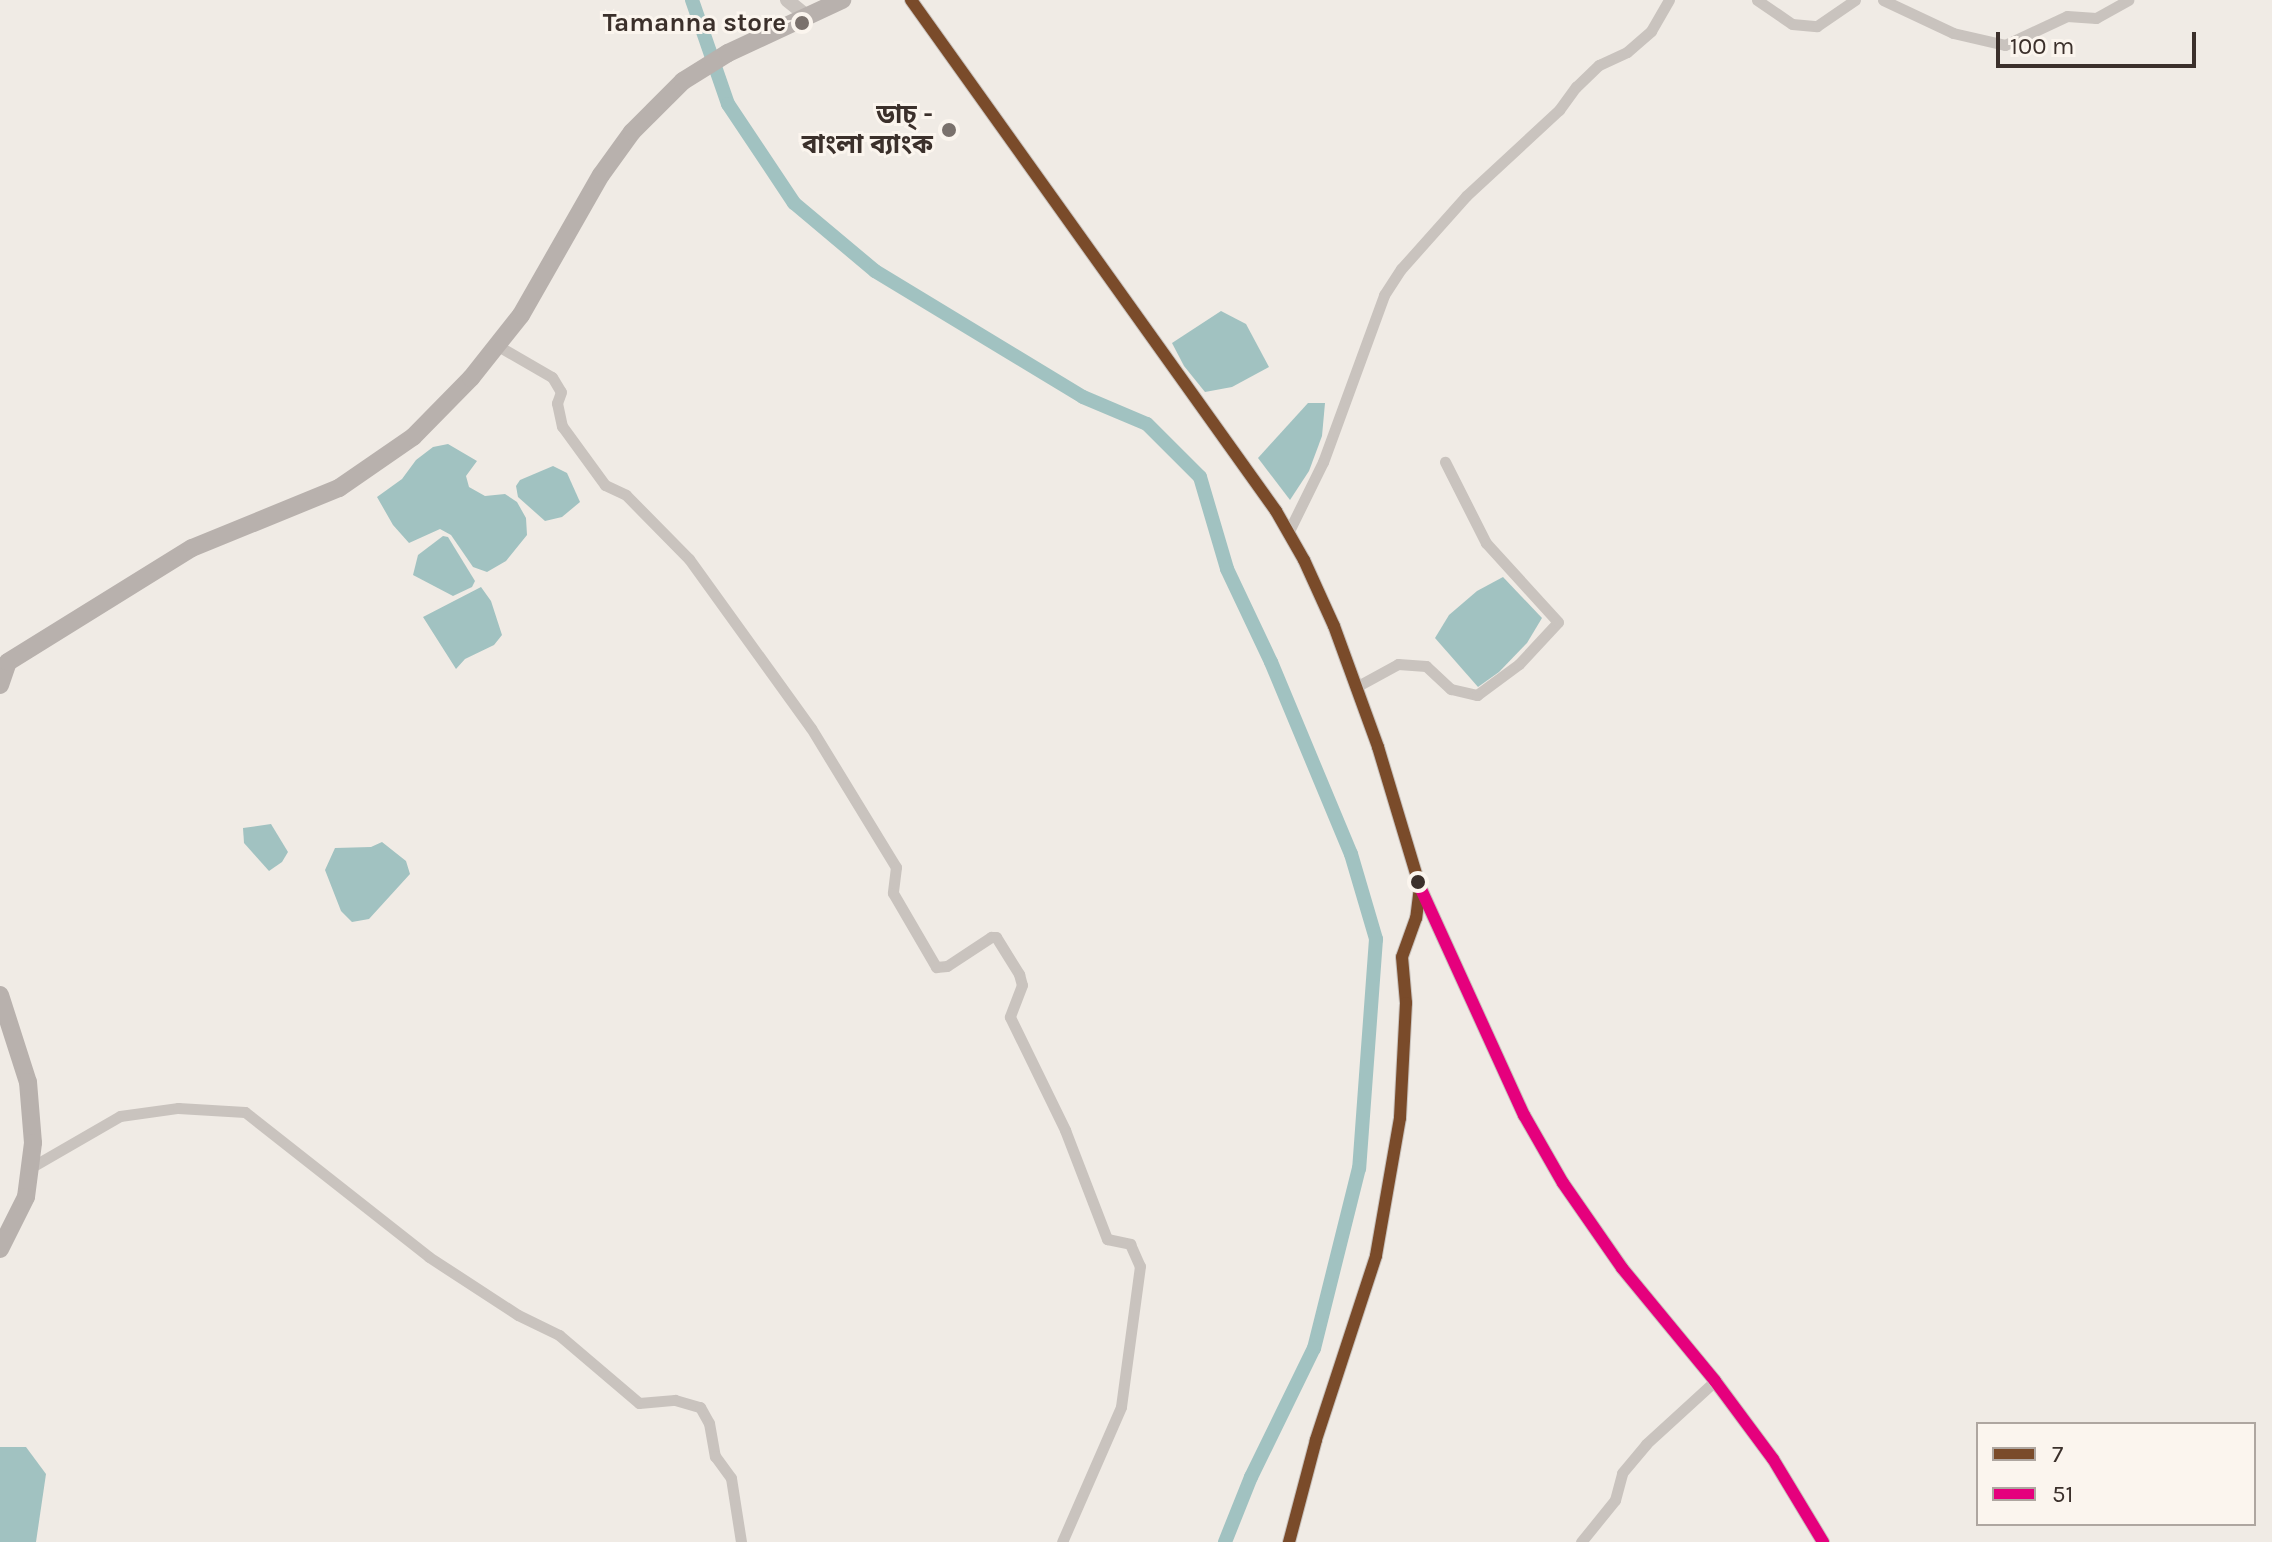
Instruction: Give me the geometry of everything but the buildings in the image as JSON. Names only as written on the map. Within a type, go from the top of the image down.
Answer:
[{"type":"main road","points":[[0,685],[8,662],[192,548],[339,488],[413,437],[498,346],[521,315],[601,175],[632,132],[683,81],[728,53],[842,0]]},
{"type":"main road","points":[[0,995],[28,1082],[33,1143],[26,1197],[0,1249]]},
{"type":"street","points":[[787,0],[807,16]]},
{"type":"street","points":[[911,0],[1288,533],[1334,626],[1420,887],[1524,1115],[1563,1183],[1622,1268],[1715,1381],[1773,1459],[1823,1542]]},
{"type":"street","points":[[1288,533],[1323,462],[1384,295],[1401,269],[1466,196],[1550,119],[1599,65],[1627,52],[1651,31],[1669,0]]},
{"type":"street","points":[[1757,0],[1792,24],[1817,26],[1855,0]]},
{"type":"street","points":[[1883,0],[1953,33],[2005,45],[2067,16],[2096,18],[2128,0]]},
{"type":"street","points":[[498,346],[552,377],[561,392],[557,403],[562,426],[605,485],[626,495],[689,559],[811,728],[896,867],[893,893],[936,967],[947,966],[991,937],[996,937],[1019,974],[1022,985],[1010,1017],[1065,1130],[1107,1239],[1130,1244],[1140,1266],[1121,1407],[1062,1542]]},
{"type":"street","points":[[1356,687],[1398,664],[1426,666],[1451,689],[1477,695],[1519,664],[1558,622],[1486,543],[1445,462]]},
{"type":"street","points":[[1289,1542],[1316,1440],[1376,1256],[1400,1118],[1406,1003],[1402,957],[1416,918],[1420,887]]},
{"type":"street","points":[[30,1168],[120,1116],[178,1108],[245,1112],[429,1257],[518,1315],[559,1335],[639,1403],[675,1400],[700,1407],[709,1423],[715,1456],[731,1478],[741,1542]]},
{"type":"street","points":[[1581,1542],[1615,1500],[1622,1473],[1646,1444],[1715,1381]]},
{"type":"water","points":[[1221,311],[1246,324],[1269,367],[1232,387],[1205,392],[1184,366],[1172,343]]},
{"type":"water","points":[[1308,403],[1325,403],[1322,436],[1309,471],[1290,500],[1258,458]]},
{"type":"water","points":[[448,444],[477,461],[466,476],[469,487],[485,496],[505,494],[517,502],[526,518],[527,535],[506,561],[487,572],[473,567],[451,535],[440,529],[409,543],[393,525],[377,497],[402,479],[416,460],[433,447]]},
{"type":"water","points":[[553,466],[567,473],[580,502],[562,517],[545,521],[518,497],[516,486],[520,480]]},
{"type":"water","points":[[443,536],[448,537],[475,581],[472,587],[453,596],[413,575],[418,555]]},
{"type":"water","points":[[1503,577],[1542,618],[1527,643],[1499,672],[1478,687],[1435,638],[1449,615],[1477,591]]},
{"type":"water","points":[[481,587],[491,601],[502,635],[494,645],[465,659],[456,669],[423,617]]},
{"type":"water","points":[[271,824],[288,852],[282,862],[269,871],[244,843],[243,828]]},
{"type":"water","points":[[382,842],[406,861],[410,874],[369,919],[352,922],[341,911],[325,870],[335,848],[371,847]]},
{"type":"water","points":[[0,1447],[26,1447],[46,1474],[36,1542],[0,1542]]},
{"type":"waterway","points":[[692,0],[728,104],[794,203],[875,271],[1083,397],[1147,424],[1200,477],[1227,569],[1271,662],[1351,854],[1376,939],[1359,1168],[1314,1348],[1251,1477],[1225,1542]]},
{"type":"transit line","name":"7","points":[[911,0],[1276,511],[1304,560],[1334,626],[1378,747],[1420,887],[1416,918],[1402,957],[1406,1003],[1400,1118],[1376,1256],[1316,1440],[1289,1542]]},
{"type":"transit line","name":"51","points":[[1420,887],[1524,1115],[1563,1183],[1622,1268],[1715,1381],[1773,1459],[1823,1542]]},
{"type":"place","name":"Tamanna store","points":[[802,23]]},
{"type":"place","name":"ডাচ্ - বাংলা ব্যাংক","points":[[949,130]]}]
